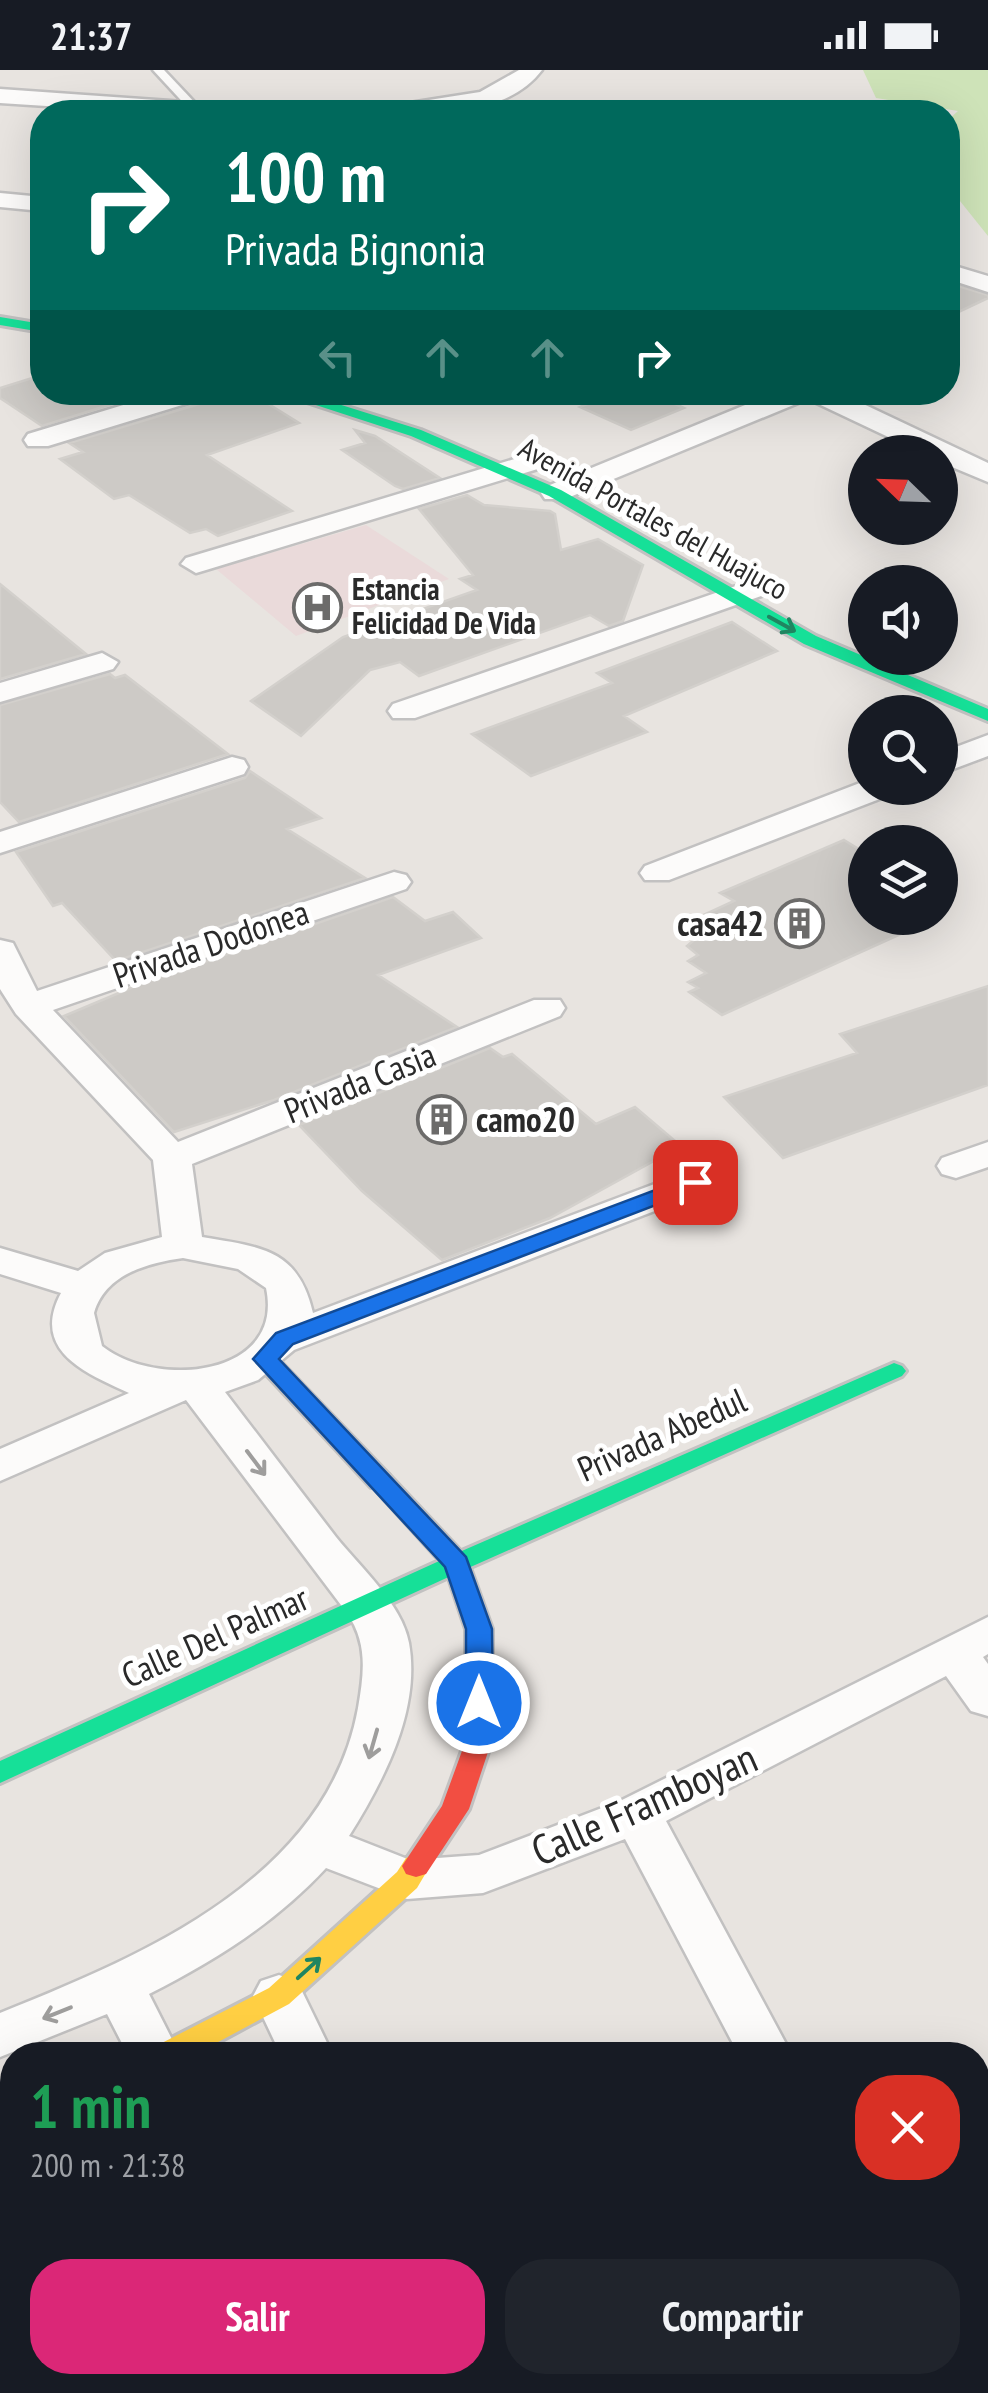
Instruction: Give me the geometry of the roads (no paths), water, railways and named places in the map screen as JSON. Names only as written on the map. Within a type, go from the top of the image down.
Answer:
[{"type":"street","points":[[460,100],[496,93],[525,78],[530,70]]},
{"type":"street","points":[[0,96],[65,100]]},
{"type":"street","points":[[0,200],[30,203]]},
{"type":"street","points":[[960,274],[988,284]]},
{"type":"street","points":[[0,321],[30,326]]},
{"type":"street","points":[[0,337],[30,341]]},
{"type":"street","points":[[38,440],[153,405]]},
{"type":"street","name":"Avenida Portales del Huajuco","points":[[325,405],[519,466]]},
{"type":"street","name":"Avenida Portales del Huajuco","points":[[378,405],[568,488],[897,680],[988,716]]},
{"type":"street","points":[[568,488],[770,405]]},
{"type":"street","points":[[842,405],[988,474]]},
{"type":"street","points":[[196,564],[519,466]]},
{"type":"street","points":[[404,710],[745,592]]},
{"type":"street","name":"Avenida Portales del Huajuco","points":[[745,592],[848,630]]},
{"type":"street","points":[[0,693],[102,662]]},
{"type":"street","points":[[943,675],[988,693]]},
{"type":"street","points":[[958,757],[988,745]]},
{"type":"street","points":[[0,843],[232,767]]},
{"type":"street","points":[[657,873],[848,800]]},
{"type":"street","name":"Privada Dodonea","points":[[29,1006],[394,882]]},
{"type":"street","points":[[0,951],[7,972],[29,1006],[172,1158],[182,1246]]},
{"type":"street","name":"Privada Casia","points":[[172,1158],[547,1008]]},
{"type":"street","points":[[0,1466],[189,1386],[234,1376],[275,1349],[695,1182]]},
{"type":"street","points":[[0,2036],[120,1987],[208,1940],[268,1899],[320,1845],[367,1764],[382,1712],[386,1639],[366,1607],[189,1386],[127,1378],[86,1355],[73,1333],[74,1310],[86,1286],[127,1258],[182,1246],[234,1252],[275,1272],[290,1292],[294,1316],[275,1349]]},
{"type":"street","points":[[0,1261],[86,1286]]},
{"type":"street","points":[[192,2042],[279,1996],[407,1880],[455,1809],[479,1740],[479,1629],[457,1563],[275,1349]]},
{"type":"street","name":"Privada Abedul","points":[[457,1563],[894,1370]]},
{"type":"street","name":"Calle Del Palmar","points":[[0,1773],[457,1563]]},
{"type":"street","points":[[972,1644],[988,1699]]},
{"type":"street","name":"Calle Framboyan","points":[[320,1845],[407,1880],[484,1874],[637,1814],[972,1644]]},
{"type":"street","points":[[637,1814],[759,2042]]},
{"type":"street","points":[[120,1987],[148,2042]]},
{"type":"street","points":[[279,1996],[300,2042]]},
{"type":"lane","points":[[158,70],[186,100]]},
{"type":"place","name":"Estancia Felicidad De Vida","points":[[317,607]]},
{"type":"place","name":"casa42","points":[[799,924]]},
{"type":"place","name":"camo20","points":[[441,1120]]}]
